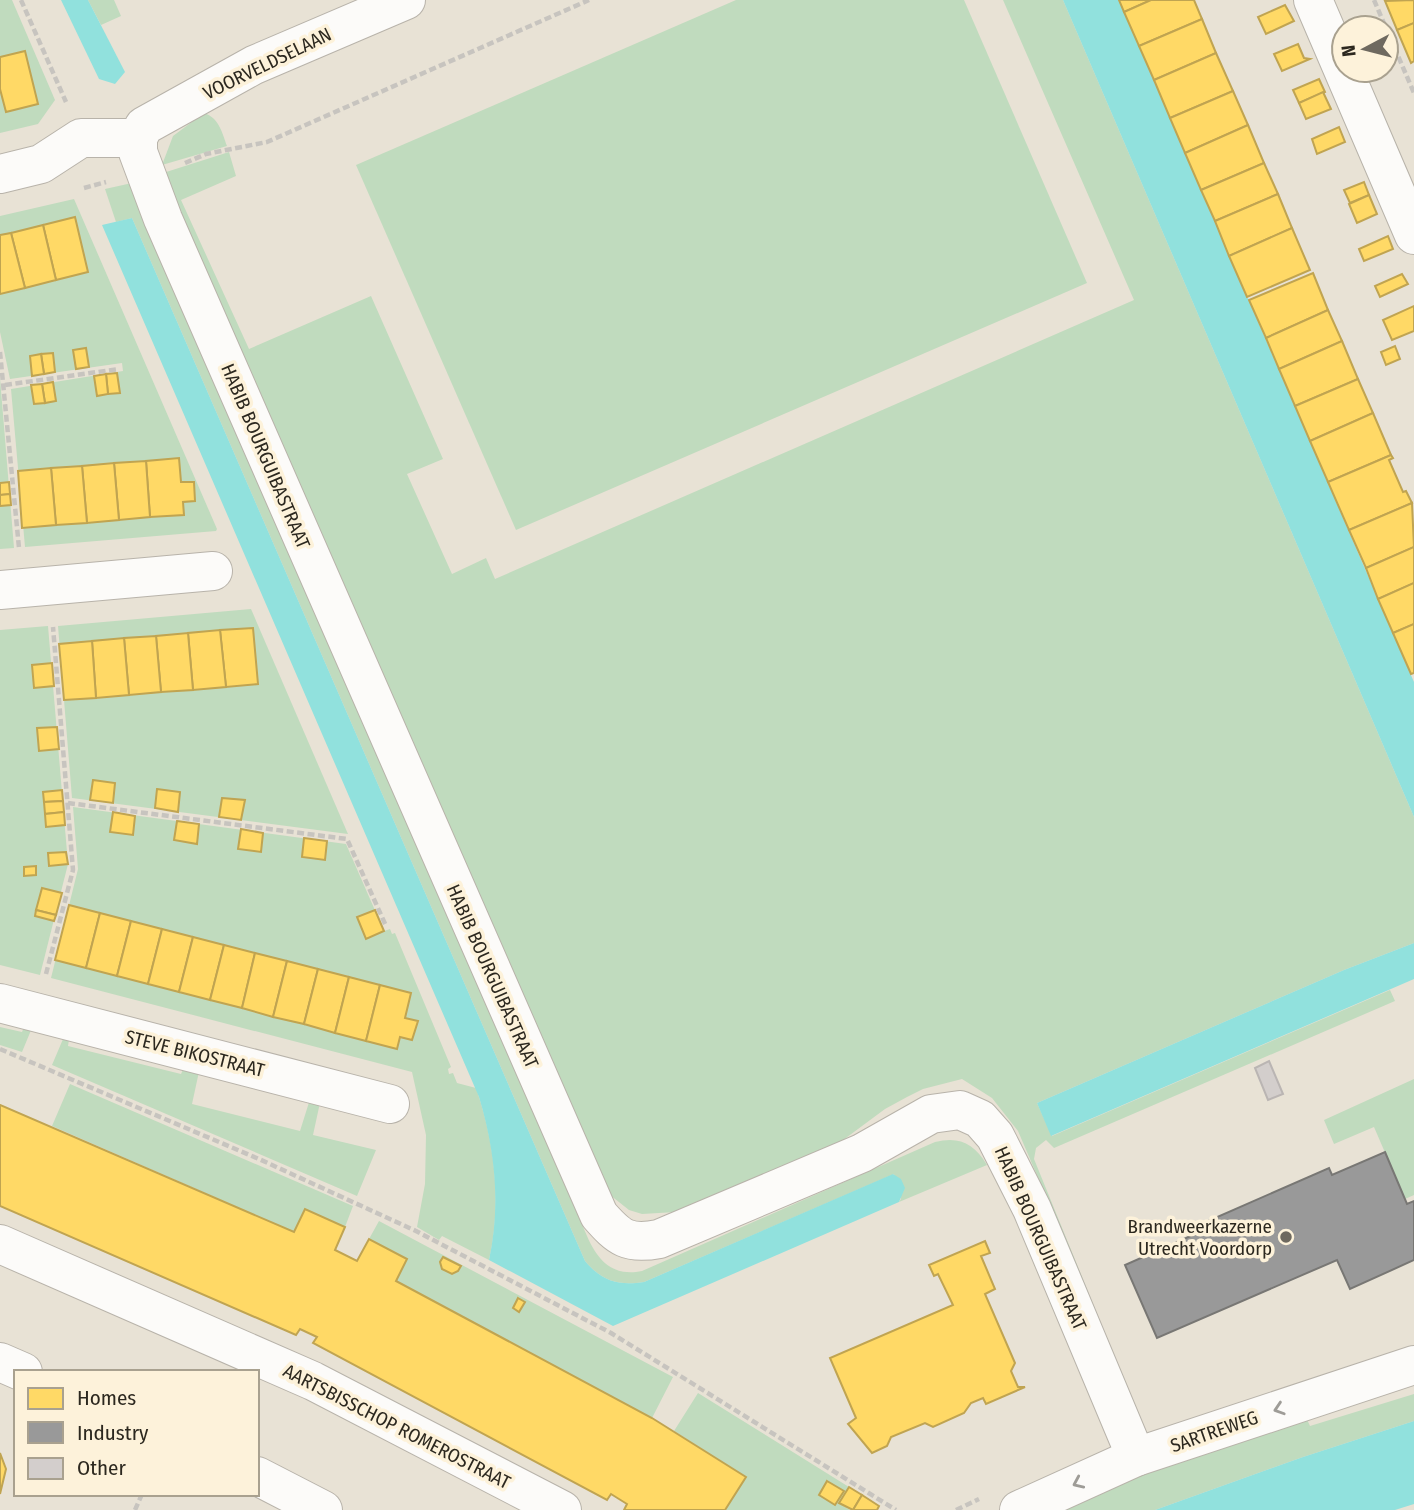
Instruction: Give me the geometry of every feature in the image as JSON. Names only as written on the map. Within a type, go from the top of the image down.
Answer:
[{"type":"street","name":"VOORVELDSELAAN","points":[[142,155],[144,126],[254,65],[406,0]]},
{"type":"street","points":[[1313,0],[1414,235]]},
{"type":"street","points":[[0,174],[41,164],[81,138],[142,155]]},
{"type":"street","name":"HABIB BOURGUIBASTRAAT","points":[[142,155],[375,707],[599,1214],[615,1233],[637,1243],[659,1239],[862,1153],[930,1114],[960,1110],[980,1119],[995,1136],[1032,1209],[1136,1457]]},
{"type":"street","points":[[24,587],[213,571]]},
{"type":"street","name":"STEVE BIKOSTRAAT","points":[[0,1003],[390,1104]]},
{"type":"street","name":"AARTSBISSCHOP ROMEROSTRAAT","points":[[0,1244],[313,1381],[562,1510]]},
{"type":"street","points":[[0,1362],[18,1370]]},
{"type":"street","name":"SARTREWEG","points":[[1019,1510],[1136,1457],[1414,1365]]},
{"type":"street","points":[[1317,1397],[1321,1412],[1414,1384]]},
{"type":"street","points":[[259,1477],[323,1510]]},
{"type":"path","points":[[20,0],[81,138]]},
{"type":"path","points":[[142,155],[182,164],[206,154],[267,142],[589,0]]},
{"type":"path","points":[[1400,60],[1414,93]]},
{"type":"path","points":[[0,352],[24,587],[68,803],[73,870],[37,1013]]},
{"type":"path","points":[[5,385],[119,369]]},
{"type":"path","points":[[68,803],[347,839],[386,926]]},
{"type":"path","points":[[0,1049],[259,1159],[416,1231],[611,1333],[896,1510]]},
{"type":"green space","points":[[0,0],[12,0],[55,100],[38,124],[0,133]]},
{"type":"green space","points":[[88,0],[114,0],[121,16],[101,25]]},
{"type":"green space","points":[[736,0],[964,0],[1087,283],[516,530],[356,165]]},
{"type":"green space","points":[[1003,0],[1063,0],[1414,817],[1414,943],[1344,970],[1037,1103],[1052,1136],[1390,990],[1395,1001],[1054,1148],[1046,1140],[1036,1148],[1034,1159],[1111,1348],[1018,1131],[992,1098],[962,1079],[923,1089],[907,1097],[885,1109],[831,1149],[676,1212],[642,1214],[629,1210],[605,1191],[163,173],[229,152],[236,176],[181,200],[249,349],[371,296],[443,459],[407,474],[452,574],[486,558],[495,579],[1134,300]]},
{"type":"green space","points":[[204,113],[217,122],[227,146],[162,165],[173,136]]},
{"type":"green space","points":[[132,183],[587,1236],[602,1260],[623,1272],[642,1271],[935,1142],[951,1140],[965,1143],[977,1151],[987,1165],[899,1202],[901,1199],[894,1174],[644,1282],[611,1280],[585,1261],[132,218],[116,222],[105,189]]},
{"type":"green space","points":[[74,199],[216,531],[25,547],[11,389],[123,371],[122,363],[10,379],[0,332],[0,216]]},
{"type":"green space","points":[[0,378],[14,548],[0,549]]},
{"type":"green space","points":[[251,609],[348,834],[72,798],[58,626]]},
{"type":"green space","points":[[48,626],[68,864],[40,975],[0,965],[0,630]]},
{"type":"green space","points":[[73,807],[346,844],[384,931],[390,929],[392,934],[395,933],[451,1067],[448,1069],[449,1074],[453,1073],[457,1083],[476,1088],[488,1130],[496,1195],[489,1260],[442,1236],[439,1240],[417,1227],[425,1184],[426,1135],[412,1072],[51,978],[78,869]]},
{"type":"green space","points":[[26,1022],[34,1023],[22,1052],[0,1045],[0,1027],[22,1032]]},
{"type":"green space","points":[[66,1032],[70,1033],[68,1046],[181,1074],[186,1063],[200,1067],[192,1104],[300,1131],[311,1096],[321,1098],[313,1135],[376,1150],[357,1196],[52,1065]]},
{"type":"green space","points":[[1414,1079],[1414,1195],[1405,1199],[1374,1127],[1334,1144],[1324,1120]]},
{"type":"green space","points":[[70,1084],[353,1206],[345,1227],[305,1210],[294,1232],[52,1126]]},
{"type":"green space","points":[[379,1221],[673,1377],[652,1418],[396,1281],[407,1259],[369,1239]]},
{"type":"green space","points":[[698,1393],[849,1487],[839,1503],[850,1510],[725,1510],[746,1477],[674,1431]]},
{"type":"green space","points":[[1414,1394],[1414,1421],[1155,1510],[1043,1510],[1303,1411],[1310,1426]]},
{"type":"water","points":[[61,0],[88,0],[125,72],[115,84],[99,79]]},
{"type":"water","points":[[1063,0],[1119,0],[1414,682],[1414,817]]},
{"type":"water","points":[[132,218],[585,1261],[611,1280],[644,1282],[893,1174],[901,1179],[905,1188],[899,1202],[613,1326],[489,1260],[495,1219],[494,1178],[489,1137],[479,1097],[102,225]]},
{"type":"water","points":[[1414,943],[1414,979],[1051,1136],[1037,1103],[1344,970]]},
{"type":"water","points":[[1414,1421],[1414,1504],[1395,1510],[1155,1510],[1303,1457]]},
{"type":"building: Homes","points":[[1119,0],[1151,0],[1124,12]]},
{"type":"building: Homes","points":[[1151,0],[1194,0],[1202,19],[1139,46],[1124,12]]},
{"type":"building: Homes","points":[[1414,0],[1414,23],[1400,29],[1400,14],[1390,14],[1385,1]]},
{"type":"building: Homes","points":[[1285,5],[1294,21],[1266,34],[1258,17]]},
{"type":"building: Homes","points":[[1202,19],[1216,53],[1154,80],[1139,46]]},
{"type":"building: Homes","points":[[1414,23],[1414,61],[1411,63],[1400,37],[1400,29]]},
{"type":"building: Homes","points":[[1298,44],[1304,58],[1310,59],[1282,71],[1274,54]]},
{"type":"building: Homes","points":[[25,51],[38,104],[6,112],[0,89],[0,57]]},
{"type":"building: Homes","points":[[1216,53],[1233,91],[1170,118],[1154,80]]},
{"type":"building: Homes","points":[[1319,79],[1325,92],[1299,103],[1293,90]]},
{"type":"building: Homes","points":[[1233,91],[1248,125],[1185,153],[1170,118]]},
{"type":"building: Homes","points":[[1323,92],[1331,109],[1306,119],[1299,103]]},
{"type":"building: Homes","points":[[1248,125],[1264,163],[1201,190],[1185,153]]},
{"type":"building: Homes","points":[[1339,127],[1345,142],[1317,154],[1312,139]]},
{"type":"building: Homes","points":[[1264,163],[1278,194],[1215,221],[1201,190]]},
{"type":"building: Homes","points":[[1364,182],[1369,195],[1350,203],[1344,190]]},
{"type":"building: Homes","points":[[1278,194],[1292,228],[1229,256],[1215,221]]},
{"type":"building: Homes","points":[[1369,195],[1377,214],[1357,223],[1349,204]]},
{"type":"building: Homes","points":[[75,217],[88,272],[56,280],[43,225]]},
{"type":"building: Homes","points":[[43,225],[56,280],[25,288],[11,233]]},
{"type":"building: Homes","points":[[1292,228],[1310,270],[1247,297],[1229,256]]},
{"type":"building: Homes","points":[[11,233],[25,288],[0,294],[0,235]]},
{"type":"building: Homes","points":[[1388,236],[1393,249],[1364,261],[1359,249]]},
{"type":"building: Homes","points":[[1313,273],[1328,310],[1266,338],[1249,300]]},
{"type":"building: Homes","points":[[1402,274],[1408,284],[1380,297],[1375,286]]},
{"type":"building: Homes","points":[[1414,306],[1414,331],[1392,340],[1383,320]]},
{"type":"building: Homes","points":[[1328,310],[1342,341],[1279,369],[1266,338]]},
{"type":"building: Homes","points":[[1342,341],[1358,379],[1295,406],[1279,369]]},
{"type":"building: Homes","points":[[1395,346],[1400,359],[1386,365],[1381,352]]},
{"type":"building: Homes","points":[[86,348],[89,367],[76,369],[73,350]]},
{"type":"building: Homes","points":[[53,353],[55,372],[44,374],[41,354]]},
{"type":"building: Homes","points":[[41,354],[44,374],[32,376],[30,356]]},
{"type":"building: Homes","points":[[117,373],[120,393],[108,394],[106,374]]},
{"type":"building: Homes","points":[[106,374],[108,394],[97,396],[94,376]]},
{"type":"building: Homes","points":[[1358,379],[1373,413],[1310,441],[1295,406]]},
{"type":"building: Homes","points":[[53,382],[56,401],[45,403],[42,384]]},
{"type":"building: Homes","points":[[42,384],[45,403],[34,404],[31,385]]},
{"type":"building: Homes","points":[[1373,413],[1391,455],[1328,482],[1310,441]]},
{"type":"building: Homes","points":[[1391,455],[1393,458],[1389,460],[1403,492],[1406,491],[1412,503],[1349,530],[1328,482]]},
{"type":"building: Homes","points":[[179,458],[181,482],[194,482],[195,501],[183,502],[184,515],[150,517],[146,461]]},
{"type":"building: Homes","points":[[146,461],[150,517],[119,520],[114,463]]},
{"type":"building: Homes","points":[[114,463],[119,520],[87,523],[82,466]]},
{"type":"building: Homes","points":[[82,466],[87,523],[56,525],[51,468]]},
{"type":"building: Homes","points":[[51,468],[56,525],[22,528],[18,471]]},
{"type":"building: Homes","points":[[9,482],[10,494],[0,495],[0,483]]},
{"type":"building: Homes","points":[[10,494],[11,505],[0,506],[0,495]]},
{"type":"building: Homes","points":[[1412,503],[1414,547],[1366,568],[1349,530]]},
{"type":"building: Homes","points":[[1414,547],[1414,583],[1378,599],[1366,568]]},
{"type":"building: Homes","points":[[1414,583],[1414,624],[1393,633],[1378,599]]},
{"type":"building: Homes","points":[[1414,624],[1414,673],[1411,674],[1393,633]]},
{"type":"building: Homes","points":[[253,628],[258,684],[226,687],[220,630]]},
{"type":"building: Homes","points":[[220,630],[226,687],[193,690],[188,633]]},
{"type":"building: Homes","points":[[188,633],[193,690],[161,692],[156,636]]},
{"type":"building: Homes","points":[[156,636],[161,692],[129,695],[124,638]]},
{"type":"building: Homes","points":[[124,638],[129,695],[96,698],[92,641]]},
{"type":"building: Homes","points":[[92,641],[96,698],[64,700],[59,644]]},
{"type":"building: Homes","points":[[52,663],[54,686],[34,688],[32,665]]},
{"type":"building: Homes","points":[[57,727],[59,749],[39,751],[37,728]]},
{"type":"building: Homes","points":[[93,780],[115,783],[113,803],[90,800]]},
{"type":"building: Homes","points":[[157,789],[180,792],[178,812],[155,808]]},
{"type":"building: Homes","points":[[62,790],[63,801],[44,802],[43,792]]},
{"type":"building: Homes","points":[[222,798],[245,800],[241,820],[219,817]]},
{"type":"building: Homes","points":[[63,801],[64,812],[45,814],[44,802]]},
{"type":"building: Homes","points":[[64,812],[65,825],[46,827],[45,814]]},
{"type":"building: Homes","points":[[113,812],[135,816],[133,835],[110,832]]},
{"type":"building: Homes","points":[[177,821],[199,824],[197,844],[174,840]]},
{"type":"building: Homes","points":[[241,829],[263,833],[261,852],[238,849]]},
{"type":"building: Homes","points":[[304,838],[327,841],[325,860],[302,857]]},
{"type":"building: Homes","points":[[66,852],[68,864],[49,866],[48,853]]},
{"type":"building: Homes","points":[[36,866],[36,875],[24,876],[24,867]]},
{"type":"building: Homes","points":[[42,888],[62,893],[56,915],[36,910]]},
{"type":"building: Homes","points":[[69,905],[100,913],[86,968],[55,960]]},
{"type":"building: Homes","points":[[36,910],[56,915],[54,921],[35,916]]},
{"type":"building: Homes","points":[[375,910],[384,931],[366,939],[357,917]]},
{"type":"building: Homes","points":[[100,913],[131,921],[117,976],[86,968]]},
{"type":"building: Homes","points":[[131,921],[162,929],[148,984],[117,976]]},
{"type":"building: Homes","points":[[162,929],[193,937],[179,992],[148,984]]},
{"type":"building: Homes","points":[[193,937],[224,945],[210,1000],[179,992]]},
{"type":"building: Homes","points":[[224,945],[255,953],[242,1008],[210,1000]]},
{"type":"building: Homes","points":[[255,953],[287,961],[273,1017],[242,1008]]},
{"type":"building: Homes","points":[[287,961],[318,969],[304,1024],[273,1017]]},
{"type":"building: Homes","points":[[318,969],[349,977],[335,1033],[304,1024]]},
{"type":"building: Homes","points":[[349,977],[380,985],[366,1041],[335,1033]]},
{"type":"building: Homes","points":[[380,985],[411,993],[405,1018],[418,1021],[412,1040],[400,1037],[397,1049],[366,1041]]},
{"type":"building: Homes","points":[[0,1105],[294,1232],[305,1209],[345,1227],[335,1250],[357,1261],[369,1239],[407,1259],[396,1281],[652,1418],[746,1477],[725,1510],[624,1510],[627,1504],[611,1494],[607,1500],[313,1343],[317,1337],[300,1329],[296,1335],[0,1206]]},
{"type":"building: Homes","points":[[985,1241],[990,1253],[981,1256],[995,1289],[985,1294],[1015,1363],[1011,1371],[1018,1387],[1025,1387],[986,1404],[983,1398],[971,1403],[964,1413],[933,1427],[925,1423],[891,1437],[887,1446],[872,1453],[848,1424],[856,1418],[830,1358],[953,1305],[938,1274],[934,1276],[929,1265]]},
{"type":"building: Homes","points":[[443,1257],[461,1266],[458,1271],[452,1274],[442,1269],[440,1262]]},
{"type":"building: Homes","points":[[518,1298],[525,1302],[519,1312],[513,1308]]},
{"type":"building: Homes","points":[[0,1453],[6,1469],[0,1494]]},
{"type":"building: Homes","points":[[827,1481],[844,1491],[835,1505],[819,1495]]},
{"type":"building: Homes","points":[[849,1487],[862,1495],[853,1510],[839,1503]]},
{"type":"building: Homes","points":[[862,1495],[879,1506],[877,1510],[853,1510]]},
{"type":"building: Industry","points":[[1385,1152],[1407,1204],[1414,1201],[1414,1260],[1350,1289],[1337,1260],[1157,1338],[1125,1265],[1202,1231],[1199,1225],[1329,1168],[1332,1175]]},
{"type":"building: Other","points":[[1269,1061],[1283,1094],[1268,1100],[1255,1068]]},
{"type":"place","name":"Brandweerkazerne Utrecht Voordorp","points":[[1286,1237]]}]
